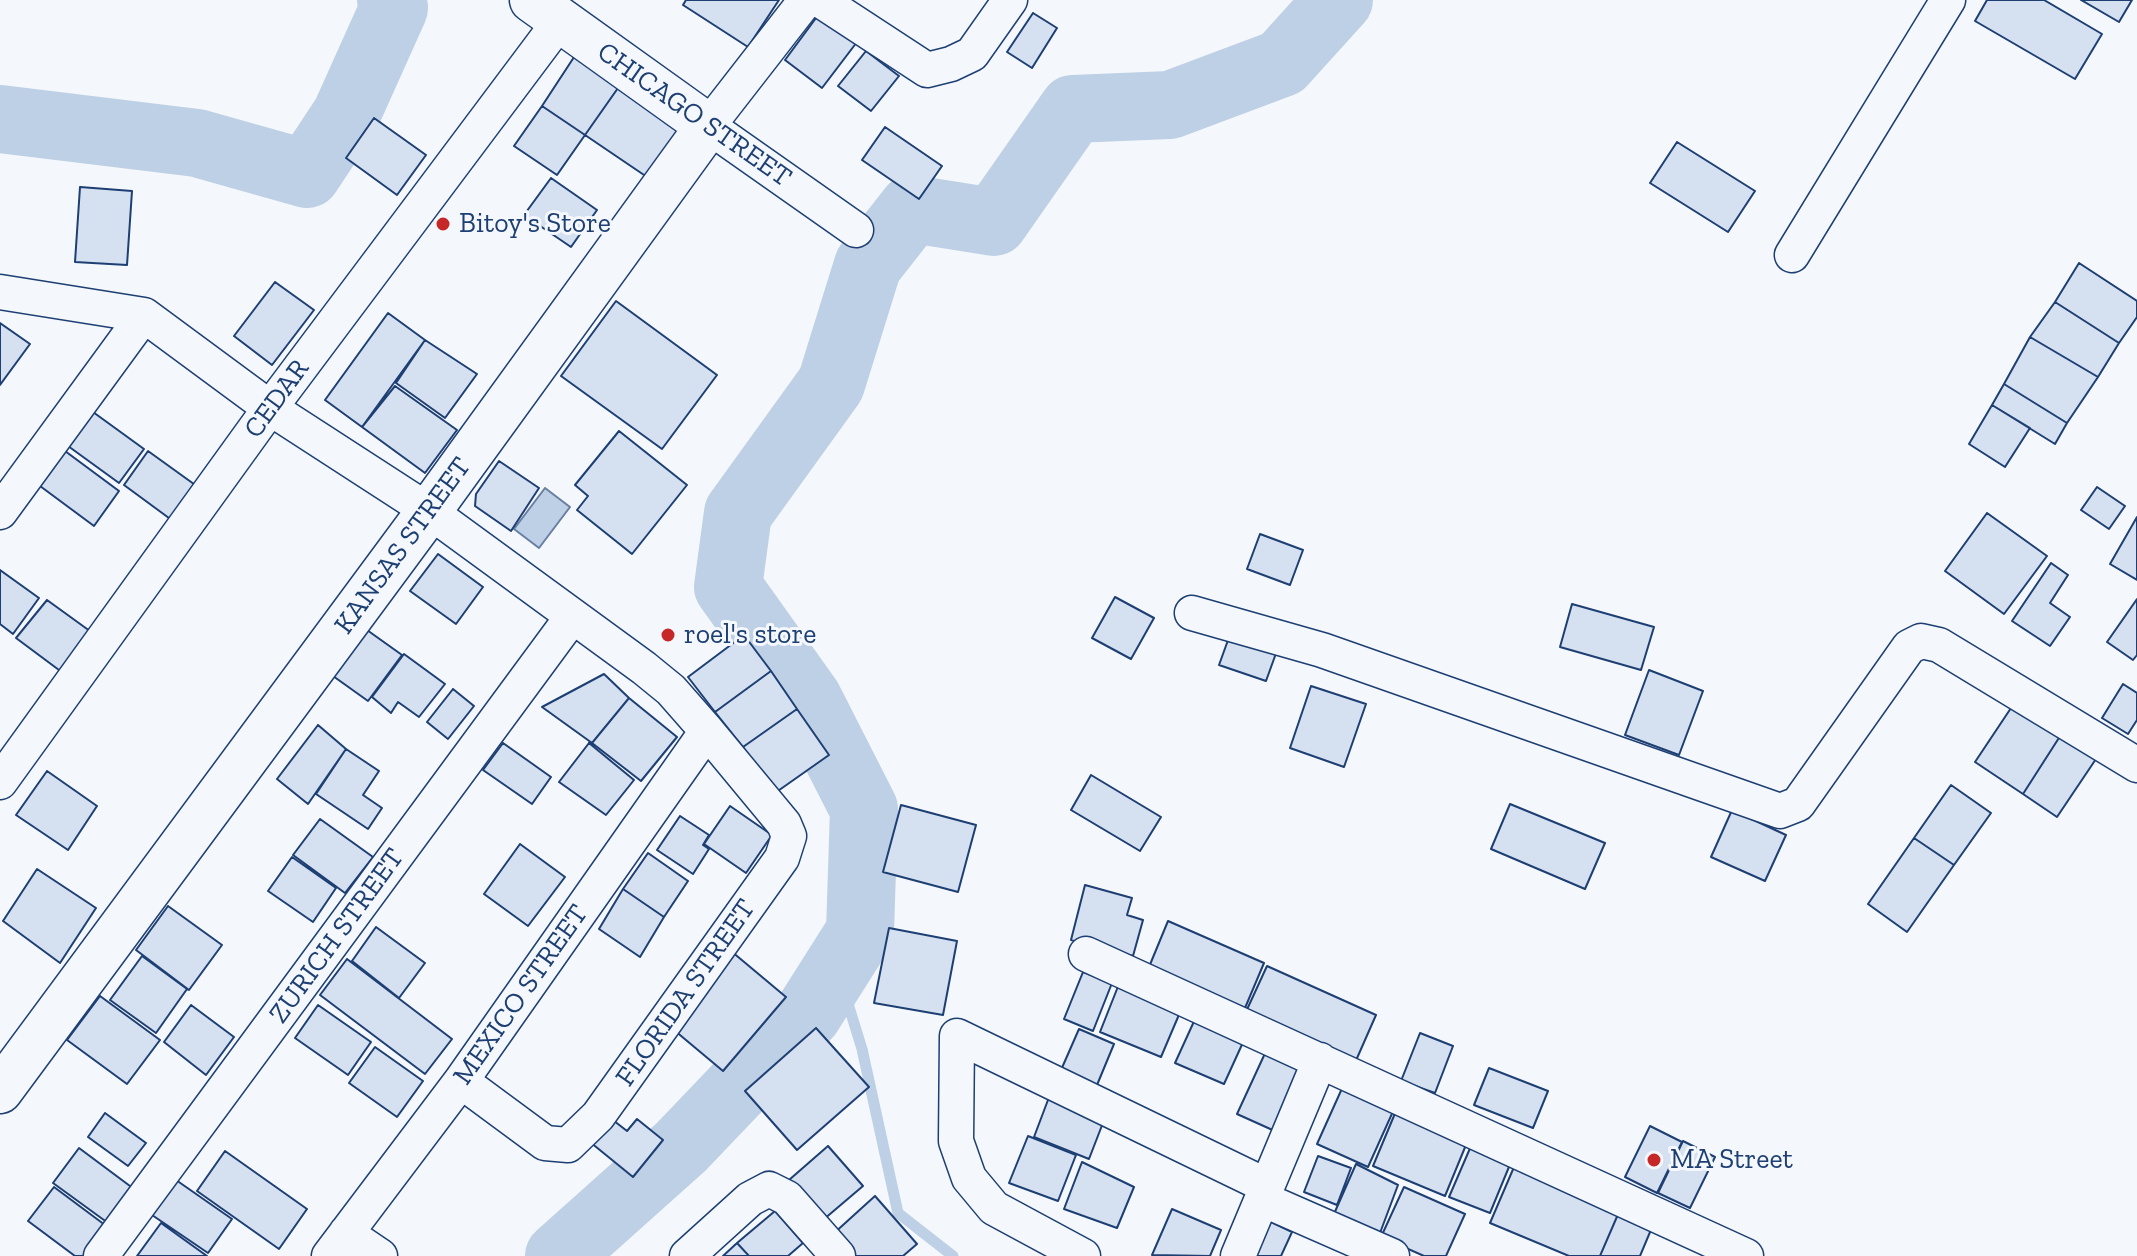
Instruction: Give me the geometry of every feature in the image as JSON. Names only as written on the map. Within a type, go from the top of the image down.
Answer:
[{"type":"street","name":"KANSAS STREET","points":[[0,1091],[429,511],[708,126],[806,0]]},
{"type":"street","points":[[820,0],[927,70],[972,54],[1010,0]]},
{"type":"street","points":[[1792,255],[1948,0]]},
{"type":"street","name":"CHICAGO STREET","points":[[546,10],[856,230]]},
{"type":"street","name":"CEDAR","points":[[0,782],[270,408],[546,10]]},
{"type":"street","points":[[0,292],[144,315],[0,512]]},
{"type":"street","name":"FLORIDA STREET","points":[[144,315],[270,408],[429,511],[671,690],[784,824],[789,836],[782,858],[598,1116],[568,1145],[545,1143],[461,1081]]},
{"type":"street","points":[[1192,613],[1322,650],[1780,811],[1798,804],[1909,647],[1921,641],[1939,645],[2137,765]]},
{"type":"street","name":"ZURICH STREET","points":[[101,1256],[572,617]]},
{"type":"street","name":"MEXICO STREET","points":[[337,1245],[461,1081],[707,731]]},
{"type":"street","points":[[1086,954],[1746,1256]]},
{"type":"street","points":[[1083,1256],[994,1208],[969,1178],[956,1141],[957,1036],[1392,1256]]},
{"type":"street","points":[[1238,1256],[1320,1060]]},
{"type":"street","points":[[687,1256],[750,1199],[769,1189],[787,1198],[838,1256]]},
{"type":"street","points":[[337,1245],[380,1256]]},
{"type":"water","points":[[545,488],[570,507],[539,548],[514,529]]},
{"type":"building","points":[[686,0],[779,0],[748,47],[683,5]]},
{"type":"building","points":[[1987,0],[2044,0],[2102,34],[2075,79],[1975,21]]},
{"type":"building","points":[[2081,0],[2132,0],[2119,22]]},
{"type":"building","points":[[1033,13],[1057,28],[1032,68],[1007,52]]},
{"type":"building","points":[[819,14],[857,42],[822,88],[785,60]]},
{"type":"building","points":[[578,51],[618,88],[585,135],[542,106]]},
{"type":"building","points":[[866,51],[899,76],[871,111],[838,86]]},
{"type":"building","points":[[618,88],[679,131],[647,177],[585,135]]},
{"type":"building","points":[[542,106],[585,135],[557,175],[514,146]]},
{"type":"building","points":[[374,118],[426,155],[397,195],[346,158]]},
{"type":"building","points":[[885,127],[942,166],[919,199],[862,160]]},
{"type":"building","points":[[1677,142],[1755,191],[1728,232],[1650,183]]},
{"type":"building","points":[[551,178],[597,210],[571,247],[524,215]]},
{"type":"building","points":[[80,187],[132,191],[127,265],[75,262]]},
{"type":"building","points":[[2079,263],[2137,301],[2137,317],[2119,343],[2055,302]]},
{"type":"building","points":[[275,282],[314,310],[272,365],[234,336]]},
{"type":"building","points":[[616,301],[717,375],[662,449],[561,376]]},
{"type":"building","points":[[2055,302],[2119,343],[2098,377],[2030,337]]},
{"type":"building","points":[[388,313],[425,340],[362,427],[325,400]]},
{"type":"building","points":[[0,323],[30,344],[0,385]]},
{"type":"building","points":[[2030,337],[2098,377],[2067,423],[2004,384]]},
{"type":"building","points":[[425,340],[477,374],[445,418],[396,383]]},
{"type":"building","points":[[2004,384],[2067,423],[2055,444],[1992,405]]},
{"type":"building","points":[[395,386],[457,430],[425,473],[362,427]]},
{"type":"building","points":[[1992,405],[2030,428],[2005,467],[1969,444]]},
{"type":"building","points":[[93,412],[144,449],[119,483],[68,446]]},
{"type":"building","points":[[619,431],[687,485],[632,554],[577,510],[588,496],[575,485]]},
{"type":"building","points":[[65,451],[119,491],[94,526],[40,486]]},
{"type":"building","points":[[148,451],[198,487],[173,521],[124,485]]},
{"type":"building","points":[[499,461],[539,488],[511,531],[475,506],[476,494]]},
{"type":"building","points":[[2097,487],[2125,506],[2109,529],[2081,510]]},
{"type":"building","points":[[1987,513],[2047,556],[2004,614],[1945,571]]},
{"type":"building","points":[[2137,517],[2137,580],[2110,564]]},
{"type":"building","points":[[1260,534],[1303,550],[1290,585],[1247,569]]},
{"type":"building","points":[[438,554],[483,587],[456,624],[410,591]]},
{"type":"building","points":[[2051,563],[2068,575],[2050,603],[2070,617],[2050,646],[2012,621]]},
{"type":"building","points":[[0,570],[39,598],[13,634],[0,624]]},
{"type":"building","points":[[1115,597],[1154,618],[1131,659],[1092,638]]},
{"type":"building","points":[[2137,599],[2137,655],[2133,660],[2107,642]]},
{"type":"building","points":[[47,600],[94,634],[63,673],[16,638]]},
{"type":"building","points":[[1572,604],[1654,627],[1641,670],[1560,647]]},
{"type":"building","points":[[1232,629],[1279,645],[1266,681],[1219,665]]},
{"type":"building","points":[[367,630],[402,655],[368,701],[333,676]]},
{"type":"building","points":[[744,635],[771,671],[715,712],[688,677]]},
{"type":"building","points":[[404,654],[445,684],[419,717],[398,702],[391,713],[372,697]]},
{"type":"building","points":[[1649,670],[1703,691],[1679,755],[1625,735]]},
{"type":"building","points":[[771,671],[797,709],[743,747],[715,712]]},
{"type":"building","points":[[604,674],[629,698],[592,743],[542,707]]},
{"type":"building","points":[[2123,684],[2137,693],[2137,720],[2128,734],[2102,718]]},
{"type":"building","points":[[1311,686],[1366,704],[1344,767],[1290,748]]},
{"type":"building","points":[[453,689],[474,706],[448,739],[427,722]]},
{"type":"building","points":[[629,698],[677,737],[641,781],[592,743]]},
{"type":"building","points":[[2017,699],[2064,730],[2023,794],[1975,762]]},
{"type":"building","points":[[797,709],[829,755],[775,793],[743,747]]},
{"type":"building","points":[[318,725],[346,749],[308,804],[277,779]]},
{"type":"building","points":[[2064,730],[2100,753],[2057,817],[2023,794]]},
{"type":"building","points":[[503,743],[551,777],[532,804],[483,770]]},
{"type":"building","points":[[589,743],[634,780],[606,815],[559,782]]},
{"type":"building","points":[[346,749],[379,771],[363,795],[382,808],[368,829],[316,794]]},
{"type":"building","points":[[47,771],[97,806],[68,850],[16,815]]},
{"type":"building","points":[[1091,775],[1161,817],[1140,851],[1071,810]]},
{"type":"building","points":[[1951,785],[1991,813],[1954,865],[1914,838]]},
{"type":"building","points":[[1510,804],[1605,843],[1585,889],[1491,849]]},
{"type":"building","points":[[901,805],[976,825],[958,892],[883,872]]},
{"type":"building","points":[[730,806],[772,835],[746,873],[704,844]]},
{"type":"building","points":[[1732,810],[1786,835],[1765,881],[1711,857]]},
{"type":"building","points":[[680,816],[709,835],[703,845],[709,849],[693,874],[657,850]]},
{"type":"building","points":[[320,819],[373,857],[345,893],[293,855]]},
{"type":"building","points":[[1914,838],[1954,865],[1907,932],[1868,904]]},
{"type":"building","points":[[520,844],[565,877],[528,926],[484,894]]},
{"type":"building","points":[[648,853],[688,881],[664,917],[623,889]]},
{"type":"building","points":[[292,857],[336,888],[313,922],[268,891]]},
{"type":"building","points":[[37,869],[96,908],[60,963],[3,921]]},
{"type":"building","points":[[1085,885],[1132,898],[1127,915],[1143,920],[1133,956],[1071,940]]},
{"type":"building","points":[[623,889],[664,917],[640,957],[599,929]]},
{"type":"building","points":[[168,906],[222,945],[189,990],[136,950]]},
{"type":"building","points":[[1168,921],[1264,963],[1245,1008],[1149,967]]},
{"type":"building","points":[[376,927],[425,963],[399,998],[352,961]]},
{"type":"building","points":[[889,928],[957,941],[943,1015],[874,1003]]},
{"type":"building","points":[[731,951],[786,997],[723,1071],[668,1025]]},
{"type":"building","points":[[142,956],[187,989],[156,1033],[110,1000]]},
{"type":"building","points":[[347,959],[452,1039],[425,1074],[320,995]]},
{"type":"building","points":[[1267,966],[1376,1015],[1354,1065],[1244,1016]]},
{"type":"building","points":[[1083,972],[1112,983],[1093,1031],[1064,1019]]},
{"type":"building","points":[[1119,984],[1181,1010],[1161,1057],[1100,1032]]},
{"type":"building","points":[[100,996],[160,1040],[127,1084],[67,1040]]},
{"type":"building","points":[[191,1005],[234,1037],[206,1075],[164,1042]]},
{"type":"building","points":[[318,1005],[371,1042],[348,1075],[295,1038]]},
{"type":"building","points":[[1196,1017],[1245,1038],[1224,1084],[1175,1063]]},
{"type":"building","points":[[816,1028],[869,1087],[797,1150],[745,1091]]},
{"type":"building","points":[[1079,1029],[1114,1044],[1097,1085],[1061,1070]]},
{"type":"building","points":[[1420,1033],[1453,1046],[1435,1093],[1401,1081]]},
{"type":"building","points":[[375,1047],[423,1081],[397,1117],[349,1083]]},
{"type":"building","points":[[1267,1049],[1308,1067],[1277,1132],[1237,1114]]},
{"type":"building","points":[[1489,1068],[1548,1091],[1533,1128],[1474,1105]]},
{"type":"building","points":[[1344,1084],[1395,1107],[1368,1167],[1317,1144]]},
{"type":"building","points":[[1051,1092],[1106,1115],[1089,1159],[1034,1137]]},
{"type":"building","points":[[1396,1111],[1468,1140],[1445,1196],[1373,1166]]},
{"type":"building","points":[[105,1113],[146,1143],[128,1166],[88,1137]]},
{"type":"building","points":[[609,1117],[627,1131],[637,1119],[663,1140],[633,1177],[590,1142]]},
{"type":"building","name":"MA Street","points":[[1650,1126],[1682,1142],[1657,1193],[1625,1177]]},
{"type":"building","points":[[1028,1136],[1076,1155],[1058,1201],[1009,1183]]},
{"type":"building","points":[[1683,1141],[1715,1157],[1690,1208],[1658,1193]]},
{"type":"building","points":[[828,1146],[863,1186],[823,1220],[789,1180]]},
{"type":"building","points":[[1471,1146],[1511,1162],[1490,1213],[1449,1197]]},
{"type":"building","points":[[79,1148],[134,1189],[108,1223],[53,1183]]},
{"type":"building","points":[[225,1151],[307,1209],[279,1249],[197,1191]]},
{"type":"building","points":[[1318,1156],[1351,1168],[1337,1205],[1304,1192]]},
{"type":"building","points":[[1082,1162],[1134,1187],[1117,1228],[1064,1209]]},
{"type":"building","points":[[1356,1164],[1398,1185],[1377,1241],[1330,1223]]},
{"type":"building","points":[[1514,1167],[1619,1212],[1600,1256],[1569,1256],[1490,1223]]},
{"type":"building","points":[[176,1180],[232,1219],[208,1253],[152,1215]]},
{"type":"building","points":[[54,1187],[109,1228],[88,1256],[75,1256],[28,1221]]},
{"type":"building","points":[[1404,1187],[1465,1214],[1446,1256],[1424,1256],[1381,1237]]},
{"type":"building","points":[[875,1196],[917,1244],[903,1256],[851,1256],[832,1235]]},
{"type":"building","points":[[1172,1209],[1221,1230],[1210,1256],[1152,1255]]},
{"type":"building","points":[[775,1211],[803,1243],[788,1256],[749,1256],[737,1243]]},
{"type":"building","points":[[1619,1212],[1653,1225],[1640,1256],[1600,1256]]},
{"type":"building","points":[[1267,1220],[1292,1232],[1281,1256],[1251,1256]]},
{"type":"building","points":[[161,1223],[207,1256],[137,1256]]},
{"type":"building","points":[[737,1243],[749,1256],[723,1256]]},
{"type":"waterway","points":[[0,119],[197,143],[307,174],[346,115],[394,8],[391,0]]},
{"type":"waterway","points":[[559,1256],[681,1147],[808,1014],[860,932],[864,809],[808,699],[728,587],[738,513],[831,384],[868,265],[912,209],[994,222],[1073,109],[1170,105],[1282,63],[1339,0]]},
{"type":"waterway","points":[[837,968],[862,1049],[898,1213],[953,1256]]},
{"type":"place","name":"Bitoy's Store","points":[[443,224]]},
{"type":"place","name":"roel's store","points":[[668,635]]},
{"type":"place","name":"MA Street","points":[[1654,1160]]}]
